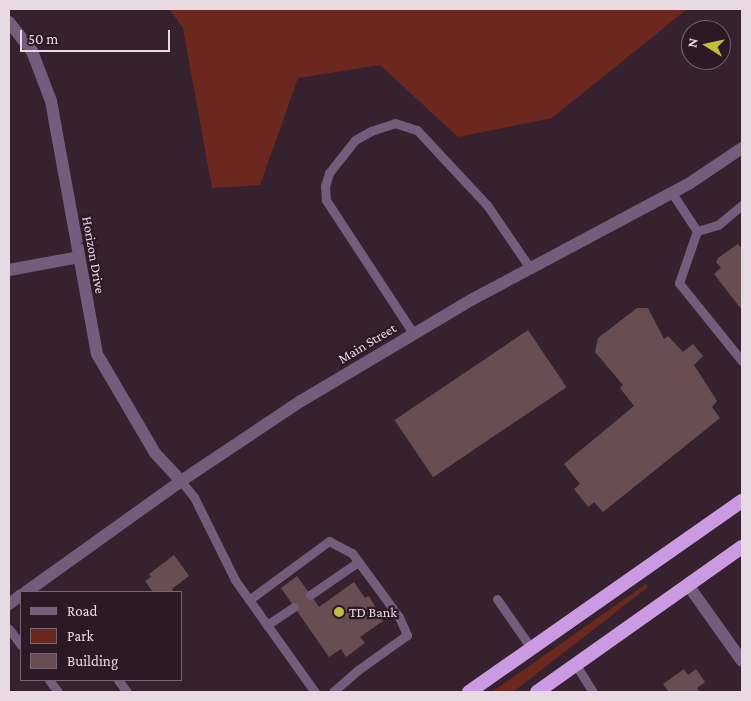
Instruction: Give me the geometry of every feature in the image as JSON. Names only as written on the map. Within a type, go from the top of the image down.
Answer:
[{"type":"highway","points":[[469,692],[742,501]]},
{"type":"highway","points":[[536,692],[554,686],[576,665],[742,548]]},
{"type":"street","name":"Horizon Drive","points":[[9,22],[32,51],[51,101],[97,354],[155,453],[181,480]]},
{"type":"street","name":"Main Street","points":[[27,591],[181,480],[285,411],[413,333],[530,268],[672,193],[742,148]]},
{"type":"street","points":[[9,270],[80,257]]},
{"type":"street","points":[[688,585],[742,661]]},
{"type":"street","points":[[9,604],[20,597]]},
{"type":"lane","points":[[413,333],[326,200],[325,186],[329,173],[355,140],[371,131],[394,123],[410,125],[417,130],[487,205],[530,268]]},
{"type":"lane","points":[[672,193],[697,231]]},
{"type":"lane","points":[[697,231],[718,225],[742,204]]},
{"type":"lane","points":[[697,231],[679,283],[742,361]]},
{"type":"lane","points":[[181,480],[194,497],[235,580],[315,692]]},
{"type":"lane","points":[[249,600],[329,541],[352,553],[399,617],[407,635],[358,670],[333,692]]},
{"type":"lane","points":[[310,595],[358,562]]},
{"type":"lane","points":[[497,599],[532,648]]},
{"type":"lane","points":[[267,626],[294,607]]},
{"type":"lane","points":[[9,629],[20,644]]},
{"type":"lane","points":[[576,665],[593,692]]},
{"type":"lane","points":[[50,681],[58,692]]},
{"type":"lane","points":[[119,681],[127,692]]},
{"type":"green space","points":[[169,9],[687,9],[552,118],[458,137],[380,65],[298,78],[260,185],[212,188],[183,28]]},
{"type":"green space","points":[[646,584],[648,587],[513,692],[492,692]]},
{"type":"building","points":[[738,244],[742,249],[742,310],[714,274],[721,268],[716,262],[718,258]]},
{"type":"building","points":[[637,308],[648,308],[664,339],[668,336],[683,352],[693,344],[703,356],[694,365],[717,401],[712,407],[720,418],[603,512],[594,502],[588,507],[574,489],[580,484],[564,464],[634,406],[620,388],[623,385],[595,352],[598,338]]},
{"type":"building","points":[[528,330],[567,387],[433,477],[395,420]]},
{"type":"building","points":[[174,555],[189,576],[172,589],[173,591],[152,591],[145,581],[151,577],[149,574]]},
{"type":"building","name":"TD Bank","points":[[297,576],[319,607],[354,582],[365,598],[369,596],[383,621],[360,637],[365,643],[346,657],[341,649],[329,657],[281,588]]},
{"type":"building","points":[[684,669],[688,675],[696,669],[705,682],[697,688],[699,691],[669,692],[663,684]]},
{"type":"place","name":"TD Bank","points":[[339,612]]}]
